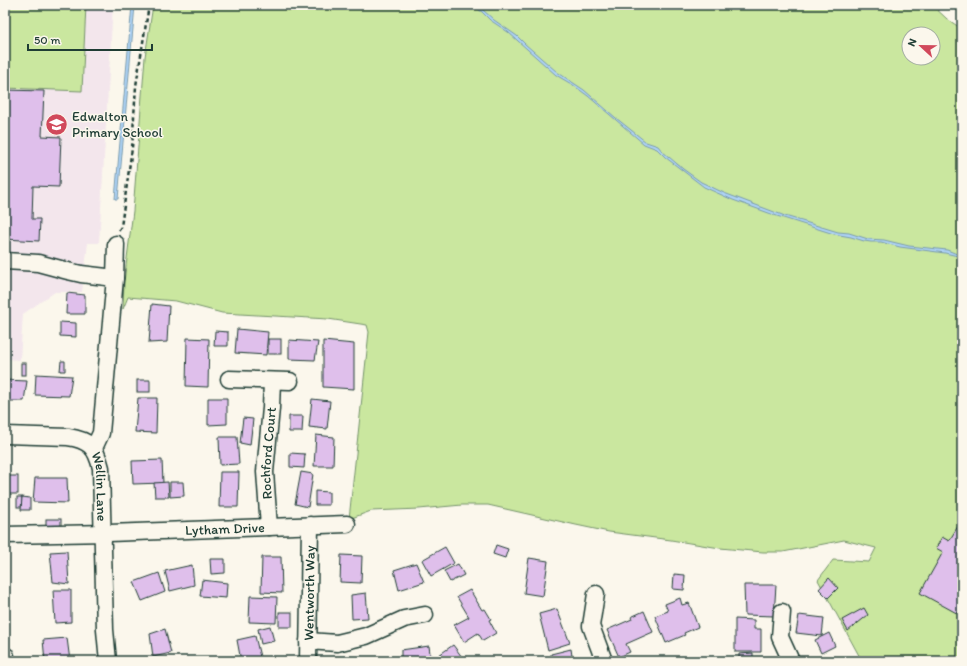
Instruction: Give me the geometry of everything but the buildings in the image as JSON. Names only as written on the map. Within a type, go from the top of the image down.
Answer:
[{"type":"street","name":"Wellin Lane","points":[[108,661],[105,630],[101,468],[99,457],[94,448],[101,433],[115,278],[116,244]]},
{"type":"street","points":[[5,261],[38,263],[81,274],[115,278]]},
{"type":"street","points":[[229,379],[290,381]]},
{"type":"street","name":"Rochford Court","points":[[269,527],[266,472],[272,381]]},
{"type":"street","points":[[5,435],[76,438],[86,441],[94,448]]},
{"type":"street","name":"Lytham Drive","points":[[5,535],[347,524]]},
{"type":"street","name":"Wentworth Way","points":[[308,661],[310,525]]},
{"type":"street","points":[[596,594],[591,626],[604,661]]},
{"type":"street","points":[[782,612],[780,637],[791,661]]},
{"type":"street","points":[[308,641],[337,643],[366,636],[404,619],[425,615]]},
{"type":"path","points":[[116,244],[117,236],[121,227],[132,148],[136,86],[149,5]]},
{"type":"shaded area","name":"Edwalton Primary School","points":[[5,5],[113,5],[99,243],[88,243],[82,292],[55,292],[23,314],[20,360],[5,359]]},
{"type":"green space","points":[[5,5],[86,5],[82,91],[5,88]]},
{"type":"green space","points":[[153,5],[932,5],[947,19],[962,29],[962,661],[862,661],[818,580],[833,560],[869,562],[876,548],[844,540],[783,552],[763,552],[720,548],[609,532],[488,505],[462,505],[371,511],[349,519],[369,332],[367,325],[328,319],[222,313],[176,301],[128,297],[123,309],[124,282],[133,211],[145,57]]},
{"type":"water","points":[[132,5],[135,5],[118,199],[115,199]]},
{"type":"water","points":[[472,5],[476,5],[517,36],[557,72],[584,90],[646,142],[658,146],[683,169],[701,182],[724,193],[785,216],[838,232],[909,246],[947,250],[962,255],[962,257],[945,253],[900,247],[881,242],[864,241],[834,234],[777,216],[733,200],[704,187],[657,149],[644,144],[588,96],[556,75],[508,32],[490,20]]},
{"type":"place","name":"Edwalton Primary School","points":[[56,124]]}]
